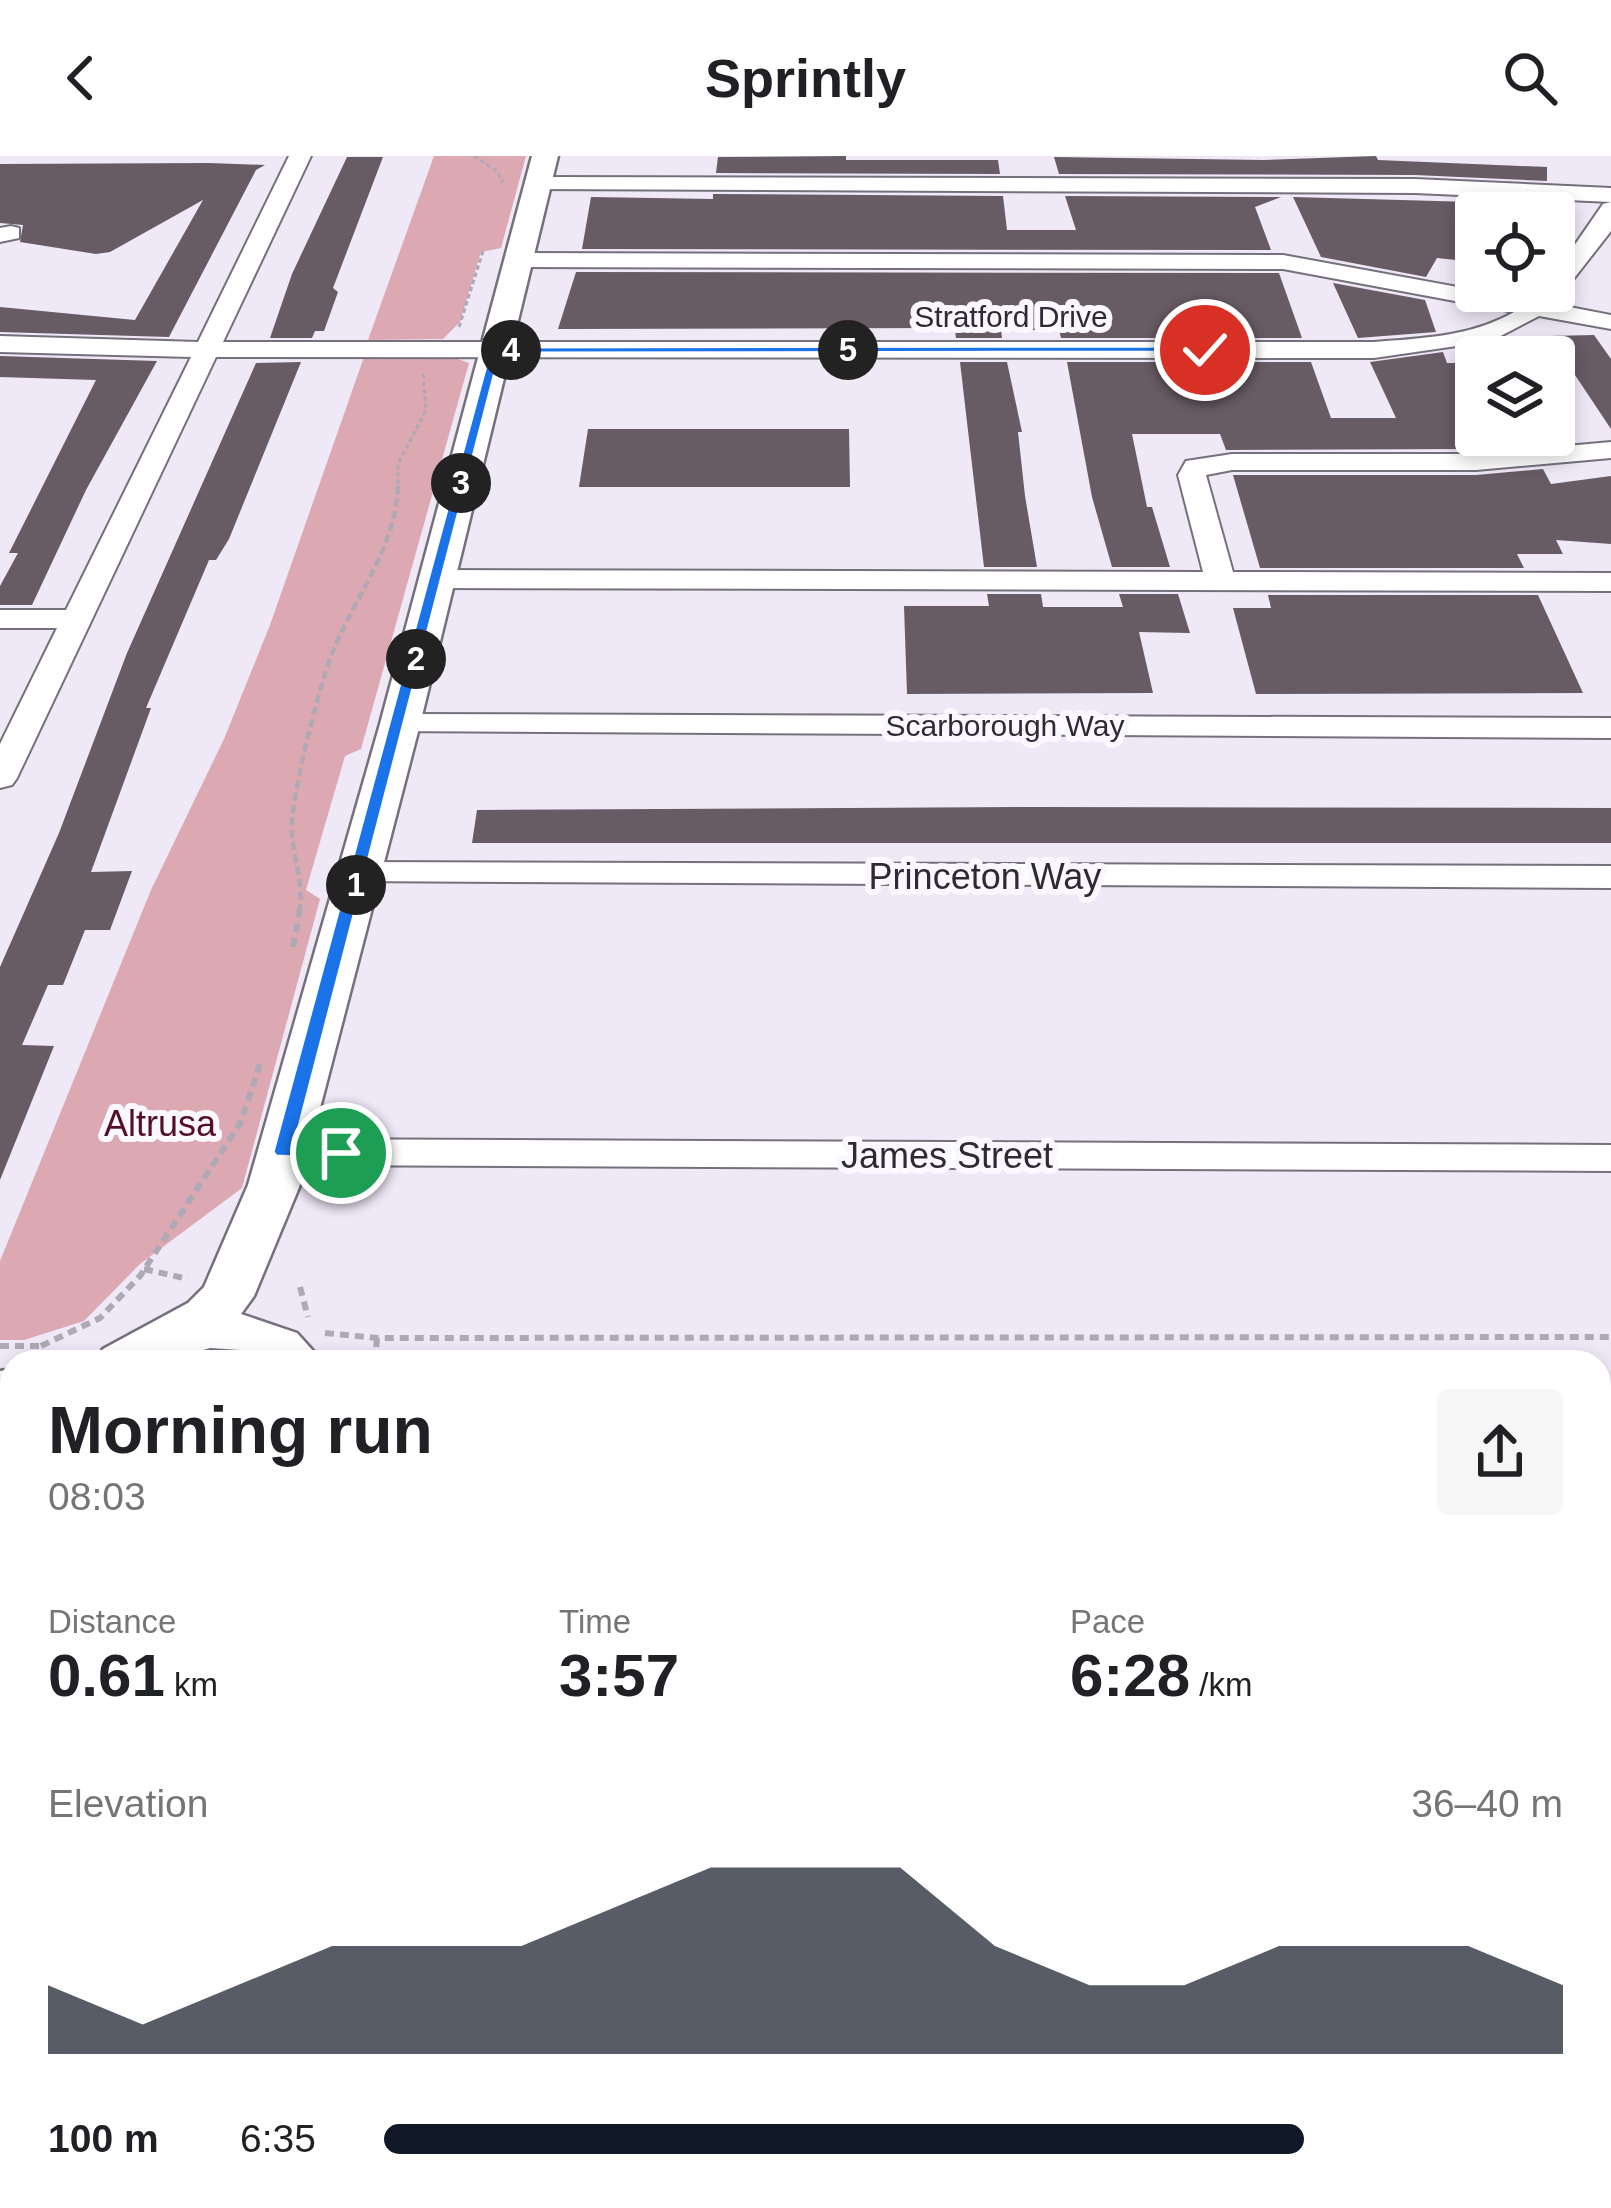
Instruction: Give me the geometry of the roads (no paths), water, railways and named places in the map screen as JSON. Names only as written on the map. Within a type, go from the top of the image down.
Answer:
[{"type":"street","points":[[0,778],[300,156]]},
{"type":"street","points":[[288,1350],[268,1310],[264,1253],[278,1169],[400,724],[542,170],[1415,186],[1611,195]]},
{"type":"street","name":"Stratford Drive","points":[[1575,265],[1600,233],[1611,209]]},
{"type":"street","points":[[519,260],[1282,262],[1455,292]]},
{"type":"street","name":"Stratford Drive","points":[[0,344],[54,350],[1374,350],[1491,334],[1533,312]]},
{"type":"street","points":[[1565,312],[1611,322]]},
{"type":"street","points":[[1221,582],[1192,475],[1196,467],[1232,462],[1533,460],[1611,450]]},
{"type":"street","points":[[436,579],[1611,582]]},
{"type":"street","points":[[0,620],[76,619]]},
{"type":"street","name":"Scarborough Way","points":[[400,724],[1611,728]]},
{"type":"street","name":"Princeton Way","points":[[359,873],[1611,877]]},
{"type":"street","name":"James Street","points":[[278,1169],[1611,1158]]},
{"type":"street","points":[[139,1350],[207,1316],[227,1296],[278,1169]]},
{"type":"street","points":[[142,1350],[196,1331],[234,1330],[267,1340],[281,1350]]},
{"type":"park label","name":"Altrusa","points":[[160,1123]]}]
